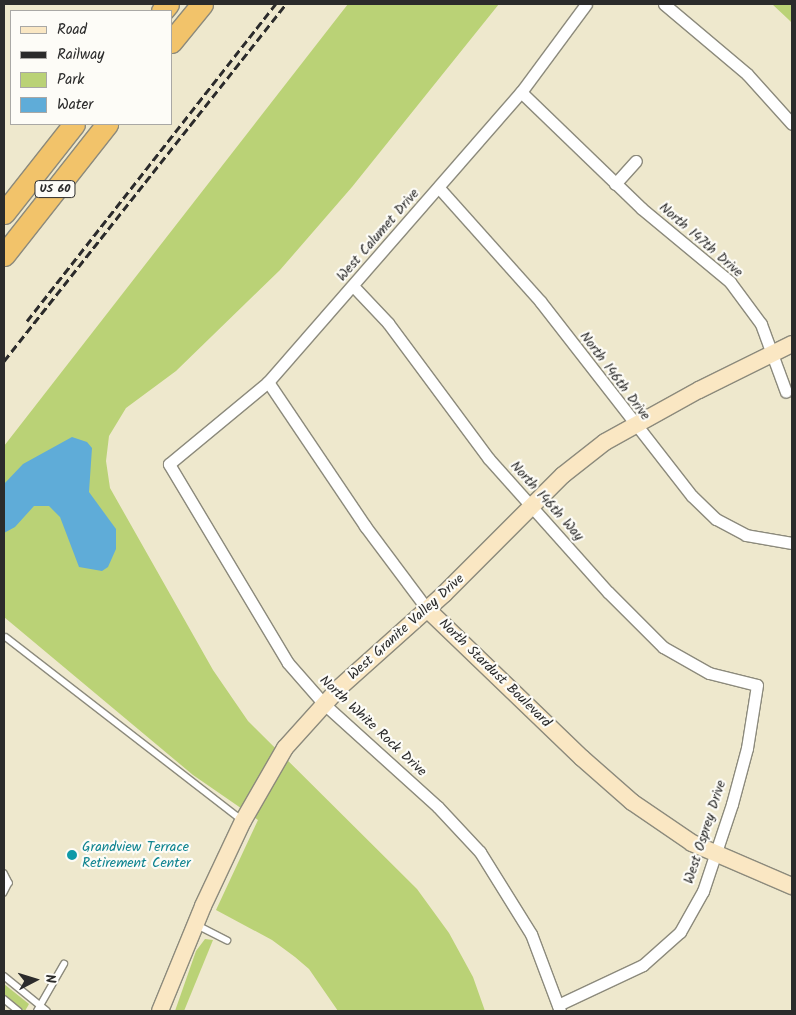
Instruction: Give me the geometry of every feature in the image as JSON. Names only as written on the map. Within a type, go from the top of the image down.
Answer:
[{"type":"highway","points":[[172,41],[202,4]]},
{"type":"highway","name":"US 60","points":[[4,213],[73,125]]},
{"type":"highway","name":"US 60","points":[[4,255],[106,125]]},
{"type":"street","name":"West Calumet Drive","points":[[168,464],[268,382],[354,287],[522,92],[586,4]]},
{"type":"street","points":[[664,4],[747,74],[792,124]]},
{"type":"street","name":"North 147th Drive","points":[[522,92],[615,184],[730,282],[761,324],[772,352]]},
{"type":"street","points":[[615,184],[636,161]]},
{"type":"street","name":"North 146th Drive","points":[[439,188],[540,301],[634,425],[692,496],[716,519],[746,535],[792,543]]},
{"type":"street","name":"North 146th Way","points":[[354,287],[388,323],[489,459],[608,592],[663,646],[710,673],[758,685]]},
{"type":"street","name":"West Granite Valley Drive","points":[[160,1011],[243,821],[285,748],[324,704],[427,609],[531,506],[598,447],[634,425],[772,352],[792,344]]},
{"type":"street","points":[[772,352],[786,392]]},
{"type":"street","name":"North Stardust Boulevard","points":[[268,382],[365,526],[427,609],[608,782],[652,818],[715,854],[792,886]]},
{"type":"street","name":"North White Rock Drive","points":[[168,464],[288,663],[324,704],[438,807],[480,852],[532,934],[559,1008]]},
{"type":"street","name":"West Osprey Drive","points":[[559,1008],[642,965],[663,950],[680,932],[703,891],[715,854],[747,748],[758,685]]},
{"type":"lane","points":[[6,638],[243,821]]},
{"type":"lane","points":[[4,873],[9,883],[4,893]]},
{"type":"lane","points":[[196,925],[227,940]]},
{"type":"lane","points":[[39,1008],[64,964]]},
{"type":"lane","points":[[4,976],[39,1008],[47,1011]]},
{"type":"lane","points":[[4,999],[19,1011]]},
{"type":"green space","points":[[348,4],[499,4],[352,187],[280,270],[176,371],[126,408],[109,436],[106,461],[110,488],[213,670],[248,721],[417,889],[449,933],[473,977],[485,1011],[338,1011],[309,969],[295,957],[272,940],[216,910],[258,820],[193,775],[4,617],[4,446]]},
{"type":"green space","points":[[772,4],[792,4],[792,23],[788,19]]},
{"type":"green space","points":[[205,939],[213,940],[184,1011],[175,1011],[196,951]]},
{"type":"green space","points":[[4,984],[29,1004],[25,1011],[4,996]]},
{"type":"water","points":[[72,437],[87,442],[92,448],[89,492],[116,529],[116,549],[108,567],[102,571],[79,567],[60,517],[49,506],[34,506],[15,527],[4,533],[4,484],[23,464]]},
{"type":"railway","points":[[27,321],[276,4]]},
{"type":"railway","points":[[4,361],[286,4]]},
{"type":"place","name":"Grandview Terrace Retirement Center","points":[[72,855]]}]
